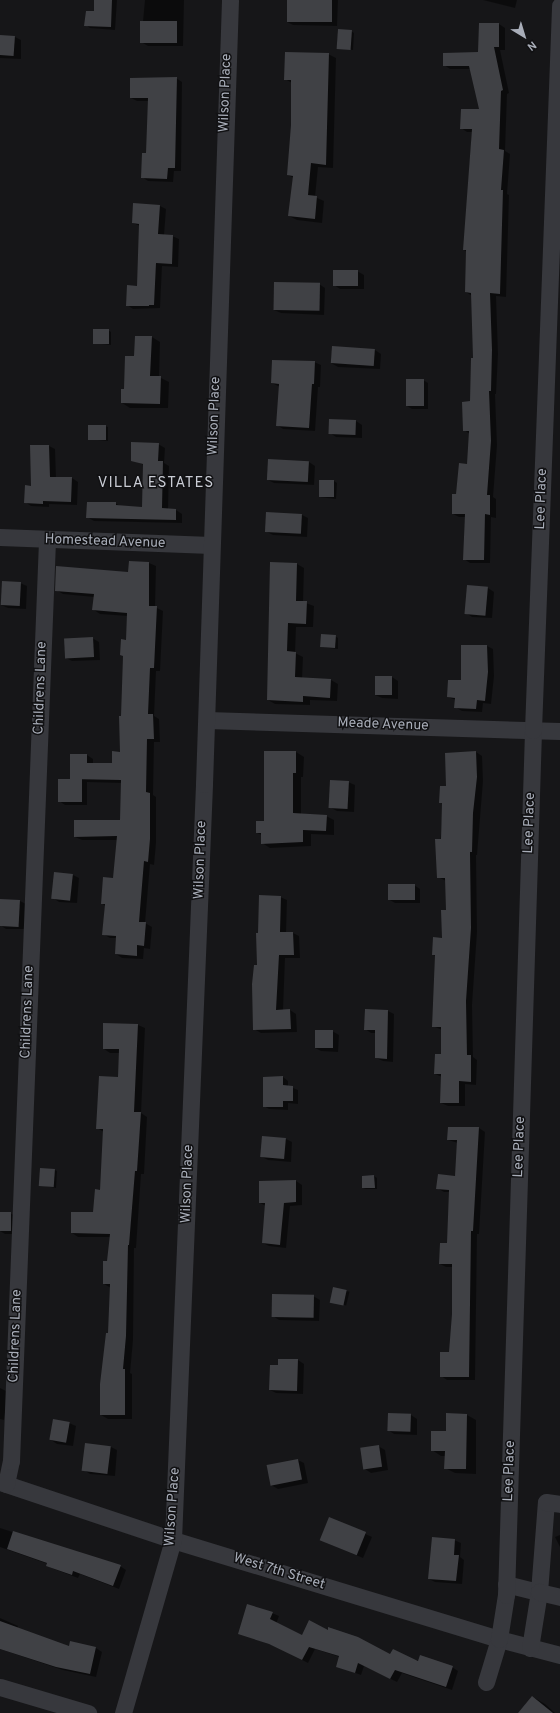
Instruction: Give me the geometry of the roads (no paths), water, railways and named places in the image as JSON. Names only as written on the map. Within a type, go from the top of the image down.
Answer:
[{"type":"street","name":"Wilson Place","points":[[123,1713],[173,1540],[206,720],[230,0]]},
{"type":"street","name":"Lee Place","points":[[486,1682],[499,1639],[506,1584],[533,730],[560,6]]},
{"type":"street","name":"Homestead Avenue","points":[[0,537],[47,540],[211,545]]},
{"type":"street","name":"Childrens Lane","points":[[3,1483],[11,1461],[47,540]]},
{"type":"street","name":"Meade Avenue","points":[[206,720],[560,731]]},
{"type":"street","name":"West 7th Street","points":[[3,1483],[173,1540],[499,1639],[560,1655]]},
{"type":"street","points":[[530,1648],[540,1592],[546,1502],[560,1504]]},
{"type":"street","points":[[506,1584],[560,1597]]},
{"type":"street","points":[[0,1687],[88,1713]]},
{"type":"district","name":"VILLA ESTATES","points":[[156,484]]}]
